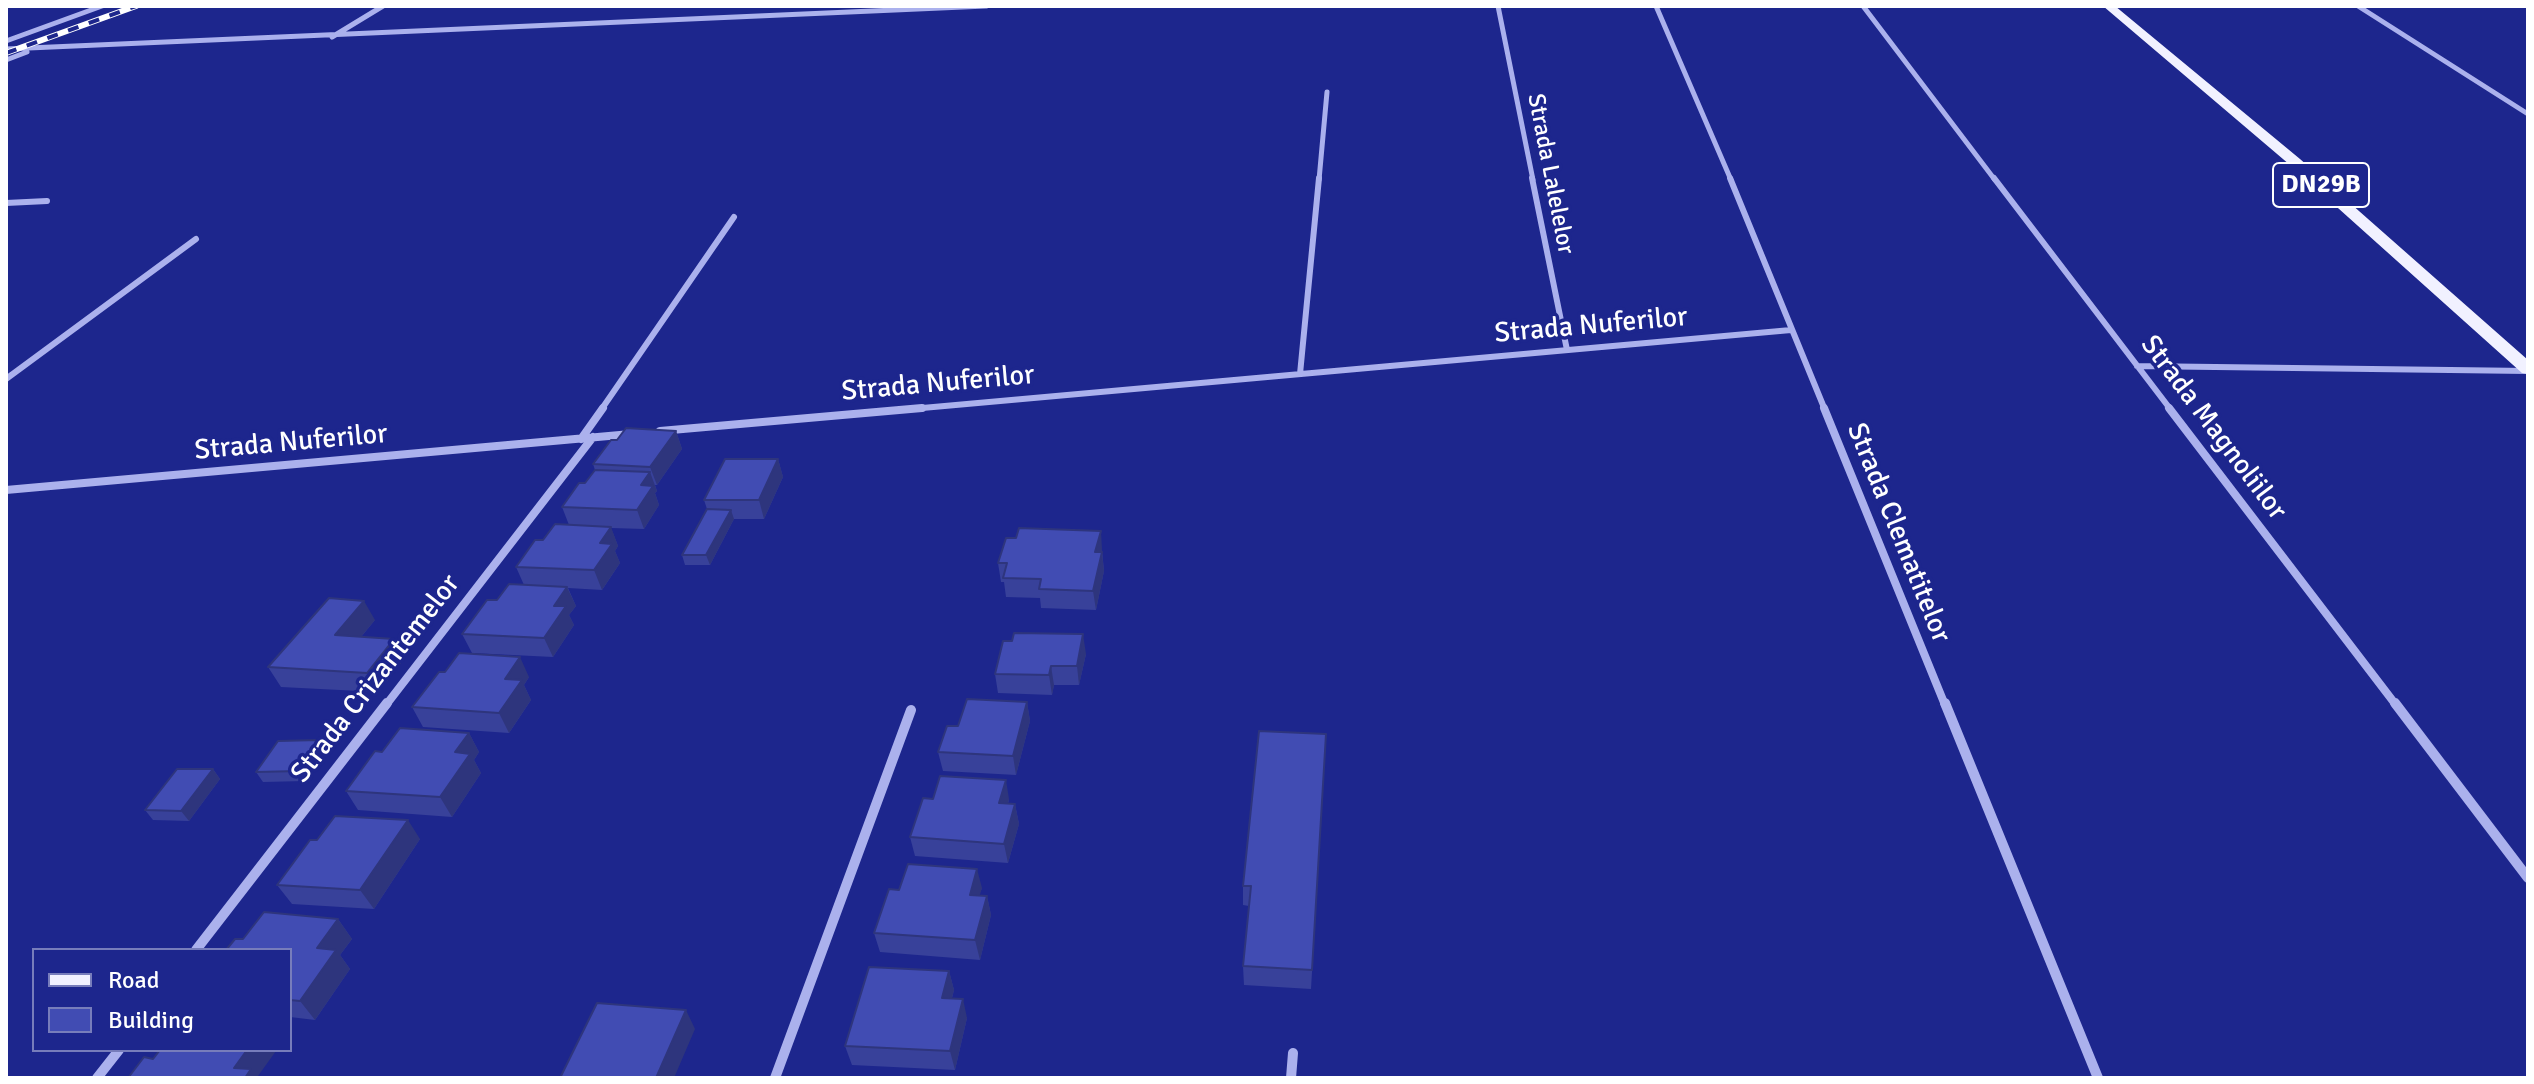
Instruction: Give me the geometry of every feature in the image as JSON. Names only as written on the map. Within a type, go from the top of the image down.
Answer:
[{"type":"main road","name":"DN29B","points":[[2108,6],[2295,162],[2528,370]]},
{"type":"street","points":[[6,41],[102,6]]},
{"type":"street","points":[[332,37],[383,6]]},
{"type":"street","points":[[6,49],[986,6]]},
{"type":"street","name":"Strada Lalelelor","points":[[1498,6],[1567,350]]},
{"type":"street","name":"Strada Clematitelor","points":[[1656,6],[1687,73],[2098,1078]]},
{"type":"street","name":"Strada Magnoliilor","points":[[1863,6],[2528,878]]},
{"type":"street","points":[[2358,6],[2528,114]]},
{"type":"street","points":[[6,60],[35,49]]},
{"type":"street","points":[[1300,374],[1327,92]]},
{"type":"street","points":[[6,203],[47,201]]},
{"type":"street","points":[[581,439],[734,217]]},
{"type":"street","points":[[6,379],[196,239]]},
{"type":"street","name":"Strada Nuferilor","points":[[656,432],[1791,330]]},
{"type":"street","points":[[2137,366],[2528,370]]},
{"type":"street","name":"Strada Nuferilor","points":[[6,490],[640,433]]},
{"type":"street","name":"Strada Crizantemelor","points":[[198,948],[593,437]]},
{"type":"street","points":[[775,1078],[911,710]]},
{"type":"street","points":[[97,1078],[117,1052]]},
{"type":"street","points":[[1291,1078],[1293,1053]]},
{"type":"building","points":[[626,428],[676,431],[650,467],[593,464],[611,440],[617,440]]},
{"type":"building","points":[[725,459],[778,459],[759,500],[704,500]]},
{"type":"building","points":[[595,470],[650,472],[641,485],[653,486],[637,510],[562,507],[579,483],[585,483]]},
{"type":"building","points":[[707,509],[731,510],[706,555],[682,555]]},
{"type":"building","points":[[555,524],[611,527],[600,543],[612,544],[594,570],[516,567],[535,540],[543,540]]},
{"type":"building","points":[[1019,528],[1101,531],[1095,552],[1102,552],[1093,591],[1039,589],[1041,579],[1003,578],[1007,563],[998,563],[1006,538],[1016,538]]},
{"type":"building","points":[[509,584],[567,587],[554,606],[566,606],[544,638],[462,634],[487,600],[497,600]]},
{"type":"building","points":[[329,598],[364,601],[335,635],[394,639],[367,673],[268,667]]},
{"type":"building","points":[[1014,633],[1083,634],[1077,666],[1051,666],[1049,675],[995,674],[1003,641],[1012,641]]},
{"type":"building","points":[[459,653],[520,657],[505,679],[522,680],[499,713],[412,707],[439,672],[445,672]]},
{"type":"building","points":[[967,699],[1027,702],[1013,756],[938,752],[947,726],[958,726]]},
{"type":"building","points":[[400,728],[469,733],[455,752],[470,754],[440,797],[346,791],[375,751],[382,752]]},
{"type":"building","points":[[1259,731],[1326,734],[1312,970],[1243,966],[1251,886],[1243,886]]},
{"type":"building","points":[[319,740],[299,771],[256,772],[278,741]]},
{"type":"building","points":[[177,769],[213,769],[181,811],[145,810]]},
{"type":"building","points":[[940,776],[1006,780],[999,803],[1015,804],[1004,844],[910,837],[923,798],[933,799]]},
{"type":"building","points":[[335,816],[408,820],[360,890],[277,885],[310,840],[317,840]]},
{"type":"building","points":[[908,864],[977,869],[970,895],[987,896],[975,940],[874,933],[889,889],[899,890]]},
{"type":"building","points":[[264,912],[338,919],[317,948],[336,950],[300,1001],[292,1000],[292,948],[228,948],[235,939],[243,939]]},
{"type":"building","points":[[869,967],[949,971],[942,998],[963,999],[950,1051],[845,1046]]},
{"type":"building","points":[[597,1003],[686,1010],[656,1078],[560,1078]]},
{"type":"building","points":[[158,1052],[246,1052],[234,1068],[251,1069],[245,1078],[128,1078],[144,1057],[153,1059]]},
{"type":"railway","points":[[6,53],[136,6]]}]
